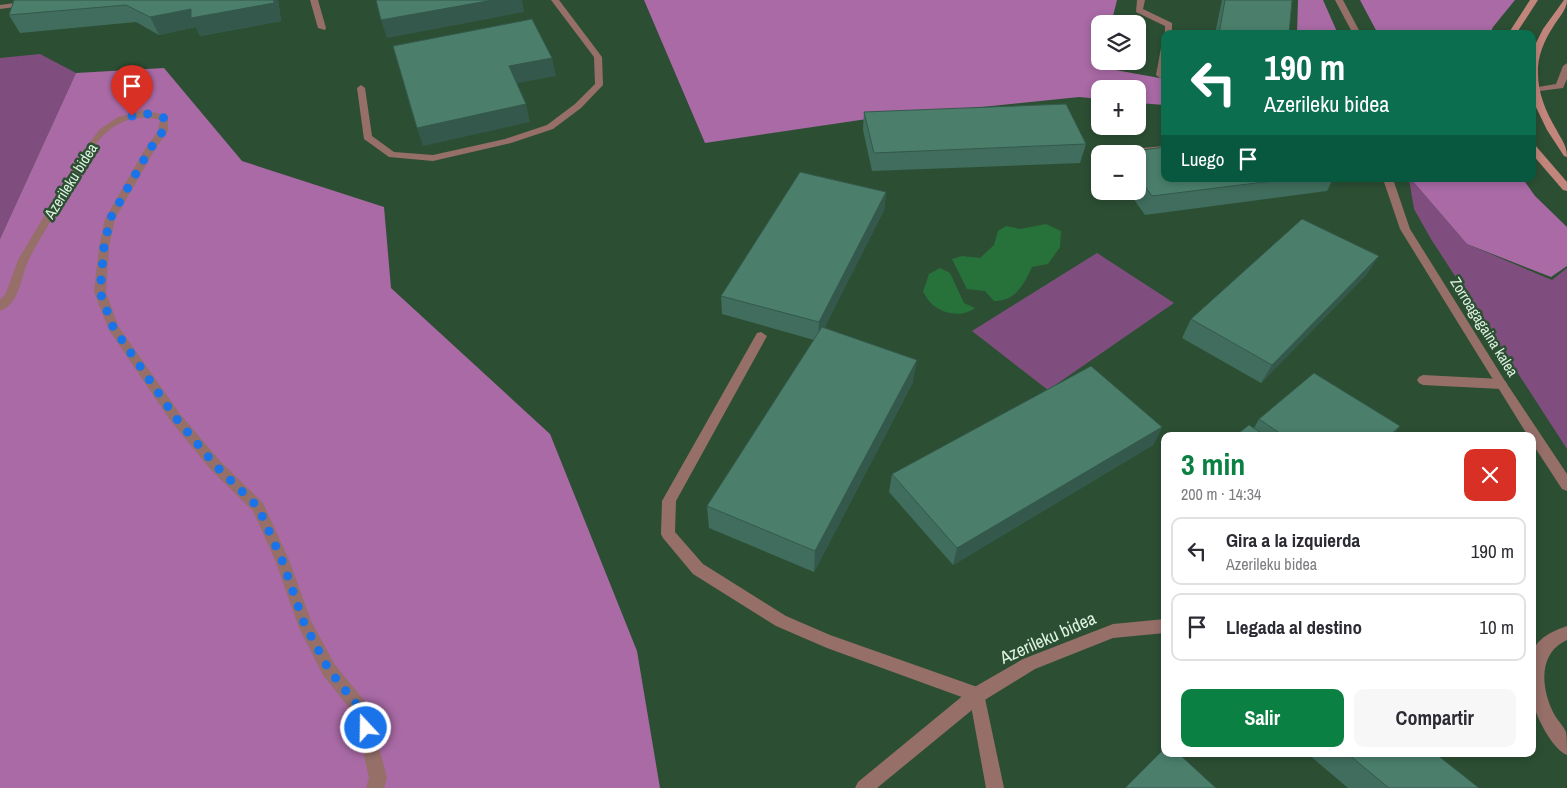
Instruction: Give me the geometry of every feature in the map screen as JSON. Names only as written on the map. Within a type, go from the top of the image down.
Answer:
[{"type":"main road","points":[[1515,30],[1534,0]]},
{"type":"main road","points":[[1536,53],[1546,30],[1567,1]]},
{"type":"main road","points":[[1536,95],[1546,122],[1567,154]]},
{"type":"main road","points":[[1536,152],[1567,188]]},
{"type":"street","points":[[0,7],[53,0]]},
{"type":"street","points":[[314,0],[322,28]]},
{"type":"street","points":[[361,88],[367,137],[392,155],[433,158],[508,141],[550,128],[578,106],[599,85],[598,56],[555,0]]},
{"type":"street","points":[[1141,0],[1139,10],[1169,25],[1168,30]]},
{"type":"street","points":[[1339,0],[1355,30]]},
{"type":"street","points":[[1536,90],[1560,86],[1567,66]]},
{"type":"street","points":[[1160,75],[1161,70]]},
{"type":"street","name":"Azerileku bidea","points":[[0,308],[11,295],[23,260],[86,153],[102,131],[120,119],[144,113],[164,118],[163,131],[150,149],[110,219],[104,247],[100,292],[113,327],[175,417],[216,466],[258,507],[282,560],[304,623],[329,670],[362,711],[378,778],[375,788]]},
{"type":"street","points":[[1146,151],[1161,149]]},
{"type":"street","name":"Zorroagagaina kalea","points":[[1389,182],[1405,230],[1532,432]]},
{"type":"street","points":[[761,336],[669,501],[668,534],[698,569],[781,621],[827,641],[977,695],[995,788]]},
{"type":"street","points":[[1423,380],[1501,384]]},
{"type":"street","name":"Zorroagagaina kalea","points":[[1536,438],[1567,485]]},
{"type":"street","name":"Azerileku bidea","points":[[864,788],[977,695],[1029,664],[1112,632],[1161,626]]},
{"type":"street","points":[[1536,666],[1544,647],[1559,636],[1567,633]]},
{"type":"street","points":[[1536,690],[1548,719],[1567,747]]},
{"type":"shaded area","points":[[644,0],[1117,0],[1113,15],[1091,15],[1091,70],[1116,70],[1161,78],[1161,105],[1146,104],[1146,80],[1091,80],[1091,98],[1079,97],[867,119],[705,143]]},
{"type":"shaded area","points":[[1298,0],[1323,0],[1336,30],[1297,30]]},
{"type":"shaded area","points":[[1360,0],[1515,0],[1492,30],[1376,30]]},
{"type":"shaded area","points":[[40,54],[76,73],[0,239],[0,58]]},
{"type":"shaded area","points":[[164,68],[242,161],[384,207],[391,288],[550,434],[637,651],[660,788],[0,788],[0,239],[76,73]]},
{"type":"shaded area","points":[[1410,182],[1414,182],[1467,244],[1552,280],[1567,268],[1567,449],[1431,239],[1414,209]]},
{"type":"shaded area","points":[[1414,182],[1525,182],[1535,196],[1567,227],[1567,266],[1551,277],[1467,244]]},
{"type":"shaded area","points":[[1046,224],[1061,231],[1060,247],[1048,264],[1032,267],[1014,295],[994,301],[985,291],[967,289],[952,259],[962,256],[980,258],[994,245],[998,231],[1006,226],[1020,229]]},
{"type":"shaded area","points":[[1097,253],[1174,303],[1048,390],[972,331]]},
{"type":"shaded area","points":[[940,268],[950,273],[964,303],[975,308],[965,313],[954,314],[943,311],[930,302],[923,292],[929,274]]},
{"type":"building","points":[[14,0],[274,0],[274,3],[191,18],[191,9],[150,17],[126,5],[9,15]]},
{"type":"building","points":[[376,0],[493,0],[381,20]]},
{"type":"building","points":[[1225,0],[1292,0],[1289,30],[1220,30]]},
{"type":"building","points":[[532,19],[552,58],[509,66],[526,104],[417,128],[393,46]]},
{"type":"building","points":[[1066,104],[1086,144],[874,153],[864,112]]},
{"type":"building","points":[[1161,148],[1161,182],[1264,182],[1152,196],[1146,188],[1146,149]]},
{"type":"building","points":[[800,172],[886,192],[819,322],[721,296]]},
{"type":"building","points":[[1302,219],[1379,256],[1272,365],[1191,319]]},
{"type":"building","points":[[822,327],[917,360],[815,551],[707,506]]},
{"type":"building","points":[[1091,366],[1162,427],[957,548],[892,474]]},
{"type":"building","points":[[1314,373],[1400,426],[1393,432],[1278,432],[1259,419]]},
{"type":"building","points":[[1249,425],[1260,432],[1240,432]]},
{"type":"building","points":[[1161,752],[1161,757],[1182,757],[1216,788],[1125,788]]},
{"type":"building","points":[[1352,757],[1440,757],[1479,788],[1389,788]]},
{"type":"route","points":[[132,116],[144,113],[164,118],[163,131],[150,149],[110,219],[104,247],[100,292],[113,327],[175,417],[216,466],[258,507],[282,560],[304,623],[329,670],[362,711],[366,728]]}]
